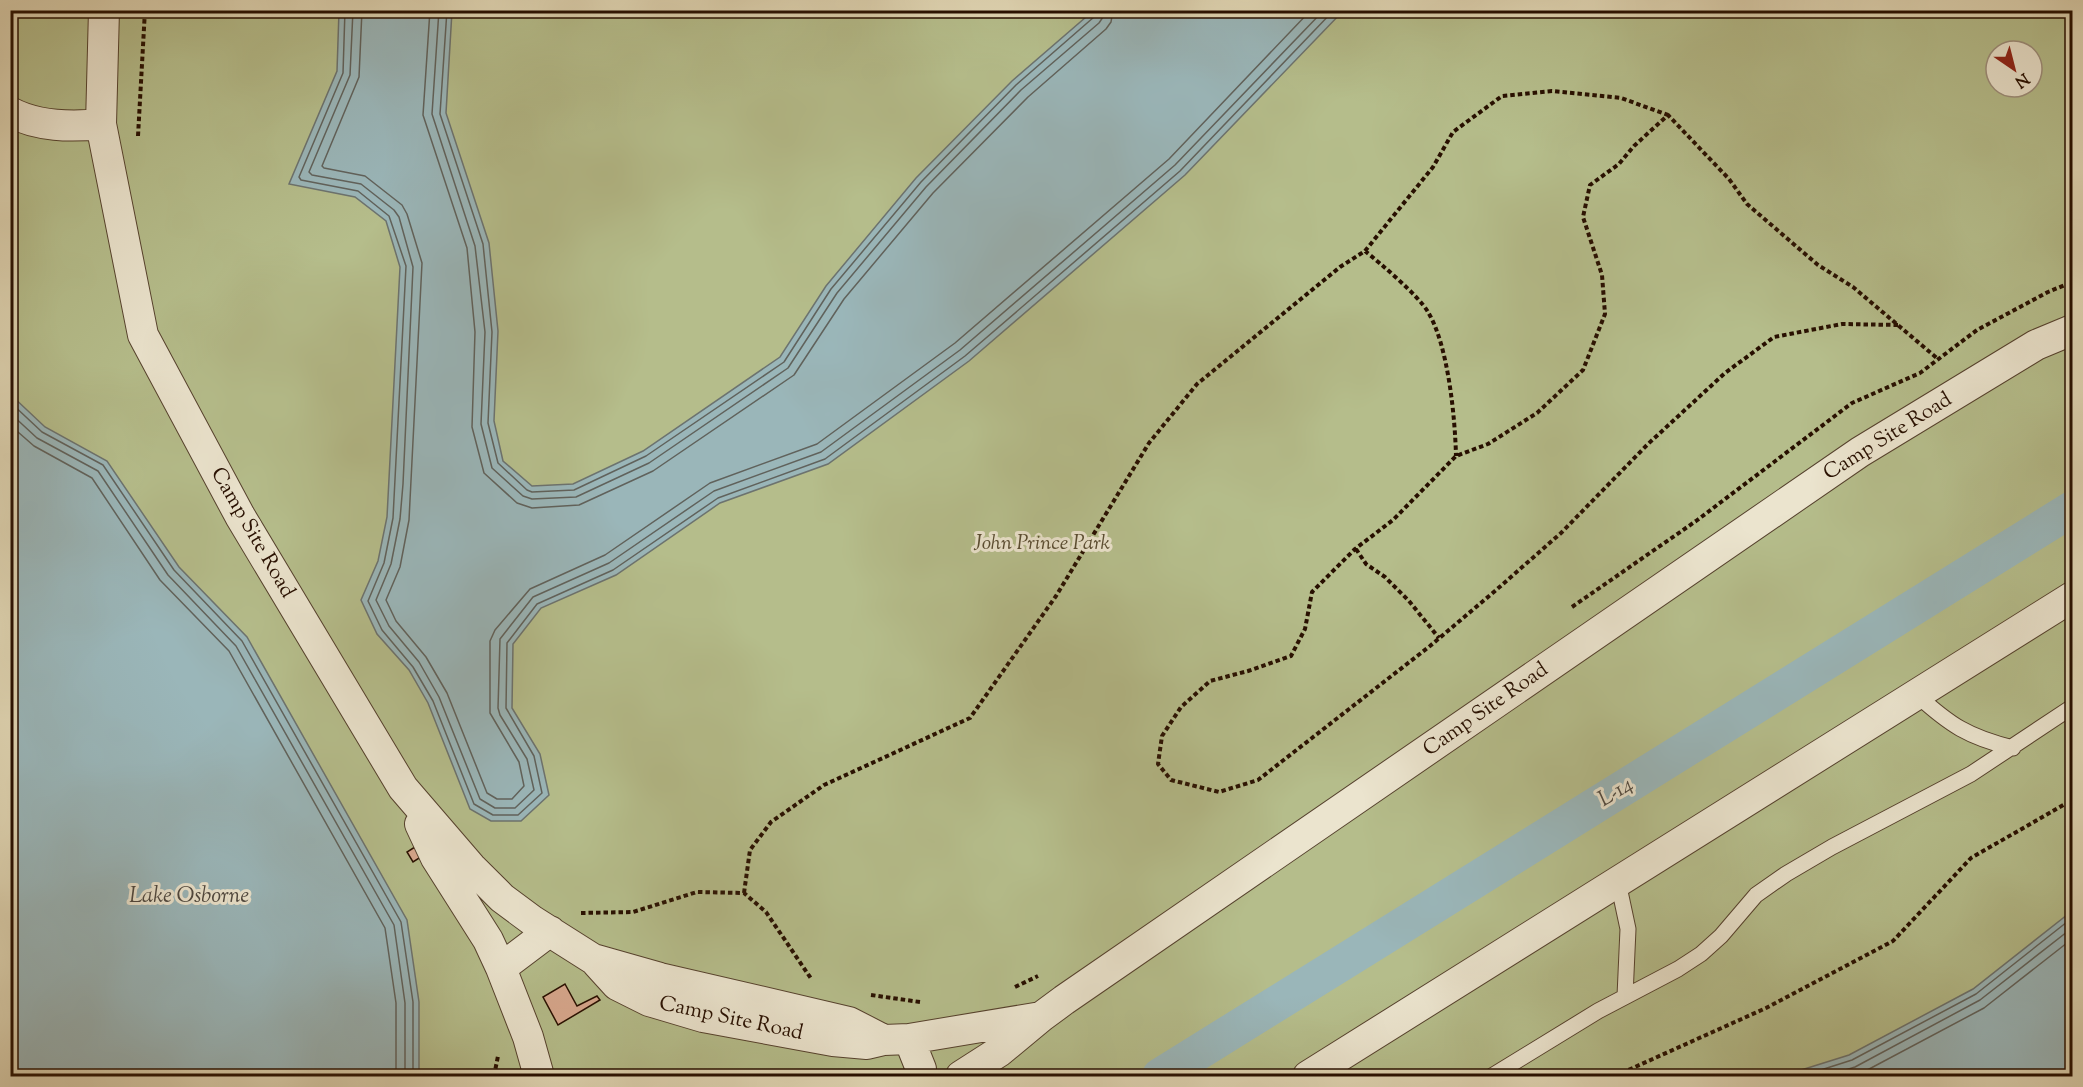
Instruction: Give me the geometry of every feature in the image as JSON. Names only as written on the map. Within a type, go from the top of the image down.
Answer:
[{"type":"street","name":"Camp Site Road","points":[[104,10],[101,124],[143,335],[240,516],[403,788],[471,867],[502,898],[593,959],[617,986],[649,1002],[703,1017],[833,1041],[867,1044],[1041,1017],[1860,452],[2036,345],[2073,330]]},
{"type":"street","points":[[10,112],[25,120],[72,127],[101,124]]},
{"type":"street","points":[[1308,1077],[2073,597]]},
{"type":"street","points":[[403,788],[436,858],[488,940],[528,1037],[539,1077]]},
{"type":"street","points":[[501,968],[550,931]]},
{"type":"street","points":[[961,1077],[1000,1051],[1041,1017]]},
{"type":"street","points":[[896,1040],[921,1069],[920,1077]]},
{"type":"lane","points":[[1917,695],[1951,725],[1977,737],[2013,748]]},
{"type":"lane","points":[[1492,1077],[1625,996],[1678,969],[1701,954],[1721,936],[1756,895],[1786,874],[1832,847],[1961,780],[2073,707]]},
{"type":"lane","points":[[1618,882],[1628,929],[1625,996]]},
{"type":"path","points":[[137,141],[140,124],[145,10]]},
{"type":"path","points":[[744,893],[750,850],[771,822],[824,785],[970,718],[1056,596],[1149,443],[1197,384],[1340,267],[1365,251],[1433,167],[1454,132],[1502,96],[1552,92],[1621,99],[1668,115],[1729,179],[1747,204],[1818,265],[1853,287],[1938,359]]},
{"type":"path","points":[[1668,115],[1634,146],[1619,164],[1590,184],[1583,217],[1602,276],[1605,314],[1583,370],[1537,413],[1488,444],[1456,456],[1393,520],[1355,549],[1312,592],[1305,629],[1291,656],[1210,681],[1181,707],[1162,735],[1158,764],[1171,780],[1219,792],[1258,780],[1496,591],[1561,533],[1648,444],[1725,373],[1774,337],[1842,324],[1898,325]]},
{"type":"path","points":[[1365,251],[1427,309],[1439,332],[1455,424],[1456,456]]},
{"type":"path","points":[[1571,608],[1696,521],[1852,403],[1920,372],[1977,330],[2048,292],[2073,282]]},
{"type":"path","points":[[1355,549],[1366,564],[1385,577],[1409,601],[1439,638]]},
{"type":"path","points":[[1615,1077],[1766,1008],[1893,941],[1971,858],[2073,800]]},
{"type":"path","points":[[580,913],[633,912],[697,892],[744,893],[766,912],[813,982]]},
{"type":"path","points":[[1008,990],[1040,975]]},
{"type":"path","points":[[866,993],[921,1002]]},
{"type":"path","points":[[494,1077],[500,1049]]},
{"type":"green space","name":"John Prince Park","points":[[10,11],[2072,11],[2072,1076],[11,1076]]},
{"type":"water","points":[[339,11],[452,11],[446,113],[489,243],[498,331],[494,421],[503,461],[532,486],[573,484],[643,451],[780,357],[826,286],[916,178],[1012,81],[1093,11],[1343,11],[1185,175],[969,361],[828,464],[720,503],[616,575],[541,608],[513,644],[512,708],[540,754],[549,795],[521,821],[491,821],[470,809],[428,703],[409,670],[377,634],[361,600],[378,561],[387,517],[400,267],[386,221],[355,197],[289,184],[337,71]]},
{"type":"water","name":"Lake Osborne","points":[[10,394],[45,427],[107,461],[179,567],[247,637],[407,920],[419,1002],[419,1076],[11,1076]]},
{"type":"water","points":[[2072,911],[2072,1076],[1782,1076],[1849,1055],[1973,989]]},
{"type":"building","points":[[418,845],[424,855],[413,862],[407,852]]},
{"type":"building","points":[[565,984],[577,1006],[597,996],[600,1000],[558,1025],[543,997]]},
{"type":"waterway","name":"L-14","points":[[1160,1076],[2072,509]]}]
